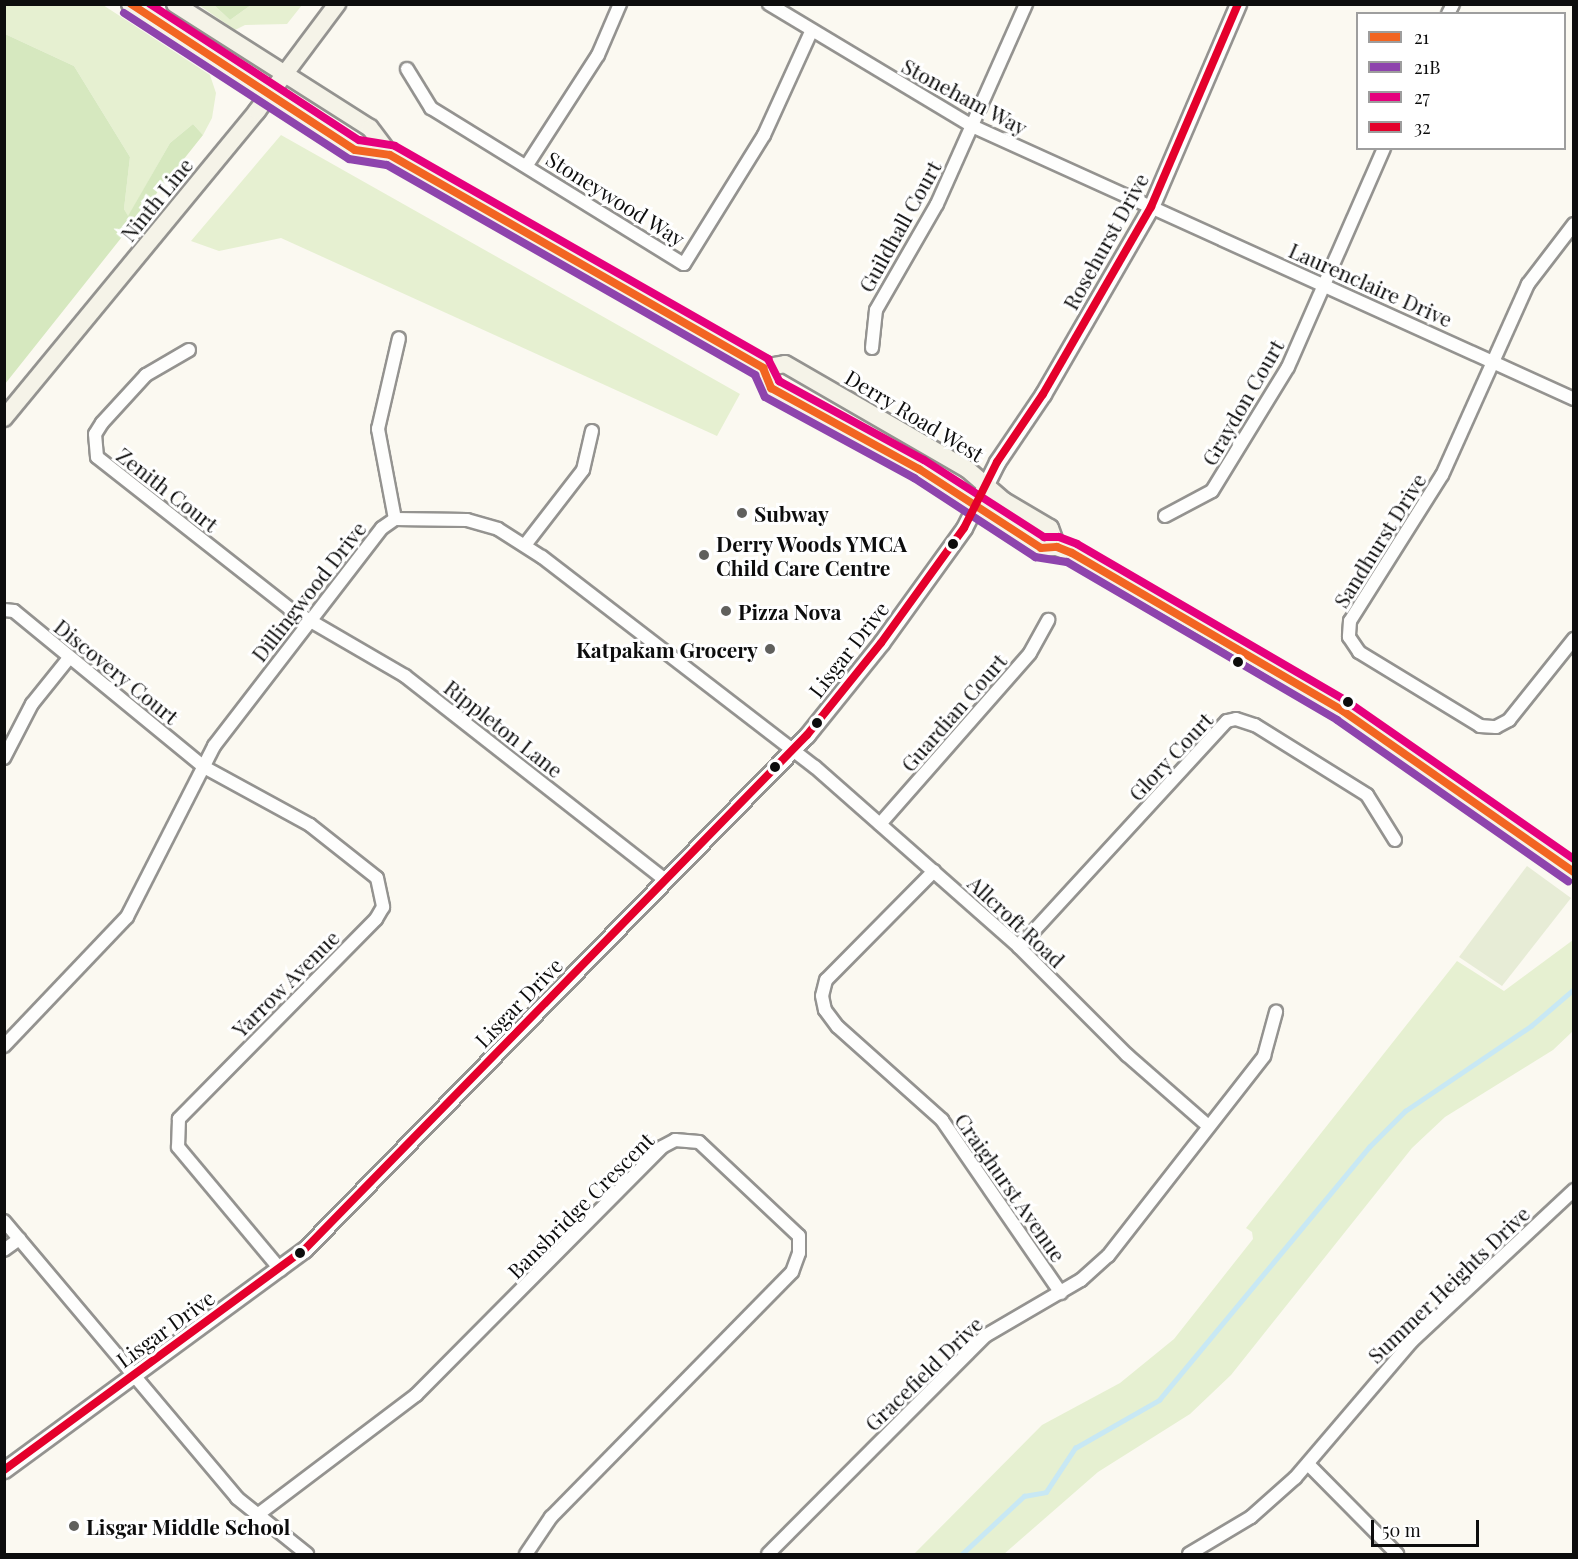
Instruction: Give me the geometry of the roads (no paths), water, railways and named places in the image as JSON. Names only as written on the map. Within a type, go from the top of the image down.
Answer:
[{"type":"main road","name":"Derry Road West","points":[[130,4],[355,150],[390,155],[763,368],[771,388],[920,469],[975,508],[1041,548],[1057,547],[1218,636],[1342,711],[1463,792],[1574,872]]},
{"type":"main road","name":"Derry Road West","points":[[175,4],[370,128],[390,155]]},
{"type":"main road","name":"Ninth Line","points":[[4,417],[270,94],[337,4]]},
{"type":"main road","name":"Derry Road West","points":[[763,368],[785,364],[967,469],[985,486],[1050,528],[1057,547]]},
{"type":"street","points":[[527,165],[598,55],[620,4]]},
{"type":"street","name":"Stoneham Way","points":[[769,4],[811,32],[972,126],[1151,207]]},
{"type":"street","name":"Guildhall Court","points":[[872,348],[876,309],[937,204],[1026,4]]},
{"type":"street","name":"Rosehurst Drive","points":[[985,486],[1043,394],[1151,207],[1238,4]]},
{"type":"street","name":"Stoneywood Way","points":[[407,69],[431,108],[527,165],[684,264],[764,135],[811,32]]},
{"type":"street","name":"Graydon Court","points":[[1165,516],[1212,491],[1288,367],[1383,150]]},
{"type":"street","name":"Laurenclaire Drive","points":[[1151,207],[1325,284],[1574,399]]},
{"type":"street","name":"Sandhurst Drive","points":[[1574,224],[1528,284],[1496,362],[1442,475],[1350,621],[1349,637],[1359,652],[1480,726],[1496,727],[1509,720],[1574,639]]},
{"type":"street","points":[[395,519],[378,429],[399,338]]},
{"type":"street","name":"Zenith Court","points":[[189,350],[146,375],[102,423],[95,434],[97,457],[309,620]]},
{"type":"street","points":[[525,545],[583,470],[592,431]]},
{"type":"street","name":"Lisgar Drive","points":[[4,1470],[281,1270],[793,751],[881,643],[975,508],[985,486]]},
{"type":"street","name":"Dillingwood Drive","points":[[4,1046],[127,917],[204,767],[242,706],[382,528],[395,519],[478,522],[525,545],[793,751]]},
{"type":"street","name":"Discovery Court","points":[[4,610],[14,611],[204,767]]},
{"type":"street","name":"Rippleton Lane","points":[[309,620],[405,676],[666,881]]},
{"type":"street","name":"Guardian Court","points":[[880,824],[1030,653],[1048,620]]},
{"type":"street","points":[[4,758],[32,704],[69,658]]},
{"type":"street","name":"Glory Court","points":[[1019,947],[1227,721],[1236,719],[1255,725],[1367,795],[1395,840]]},
{"type":"street","name":"Allcroft Road","points":[[793,751],[880,824],[1019,947],[1118,1047],[1208,1126]]},
{"type":"street","name":"Yarrow Avenue","points":[[204,767],[310,825],[377,878],[382,891],[383,907],[376,919],[179,1119],[178,1147],[281,1270]]},
{"type":"street","name":"Craighurst Avenue","points":[[934,871],[826,980],[822,996],[825,1010],[942,1120],[1061,1293]]},
{"type":"street","name":"Gracefield Drive","points":[[768,1554],[985,1336],[1061,1293],[1108,1256],[1264,1056],[1276,1012]]},
{"type":"street","name":"Bansbridge Crescent","points":[[256,1516],[416,1395],[662,1147],[675,1140],[699,1142],[799,1236],[799,1253],[792,1272],[551,1517],[526,1554]]},
{"type":"street","name":"Summer Heights Drive","points":[[1189,1554],[1251,1517],[1308,1464],[1411,1342],[1574,1190]]},
{"type":"street","points":[[4,1221],[256,1516],[307,1554]]},
{"type":"street","points":[[4,1250],[19,1239]]},
{"type":"street","points":[[1308,1464],[1397,1554]]},
{"type":"waterway","points":[[962,1554],[1024,1496],[1046,1492],[1075,1448],[1159,1400],[1369,1147],[1405,1111],[1531,1026],[1574,989]]},
{"type":"place","name":"Subway","points":[[742,513]]},
{"type":"place","name":"Derry Woods YMCA Child Care Centre","points":[[704,555]]},
{"type":"place","name":"Pizza Nova","points":[[726,611]]},
{"type":"place","name":"Katpakam Grocery","points":[[770,649]]},
{"type":"place","name":"Lisgar Middle School","points":[[74,1526]]}]
